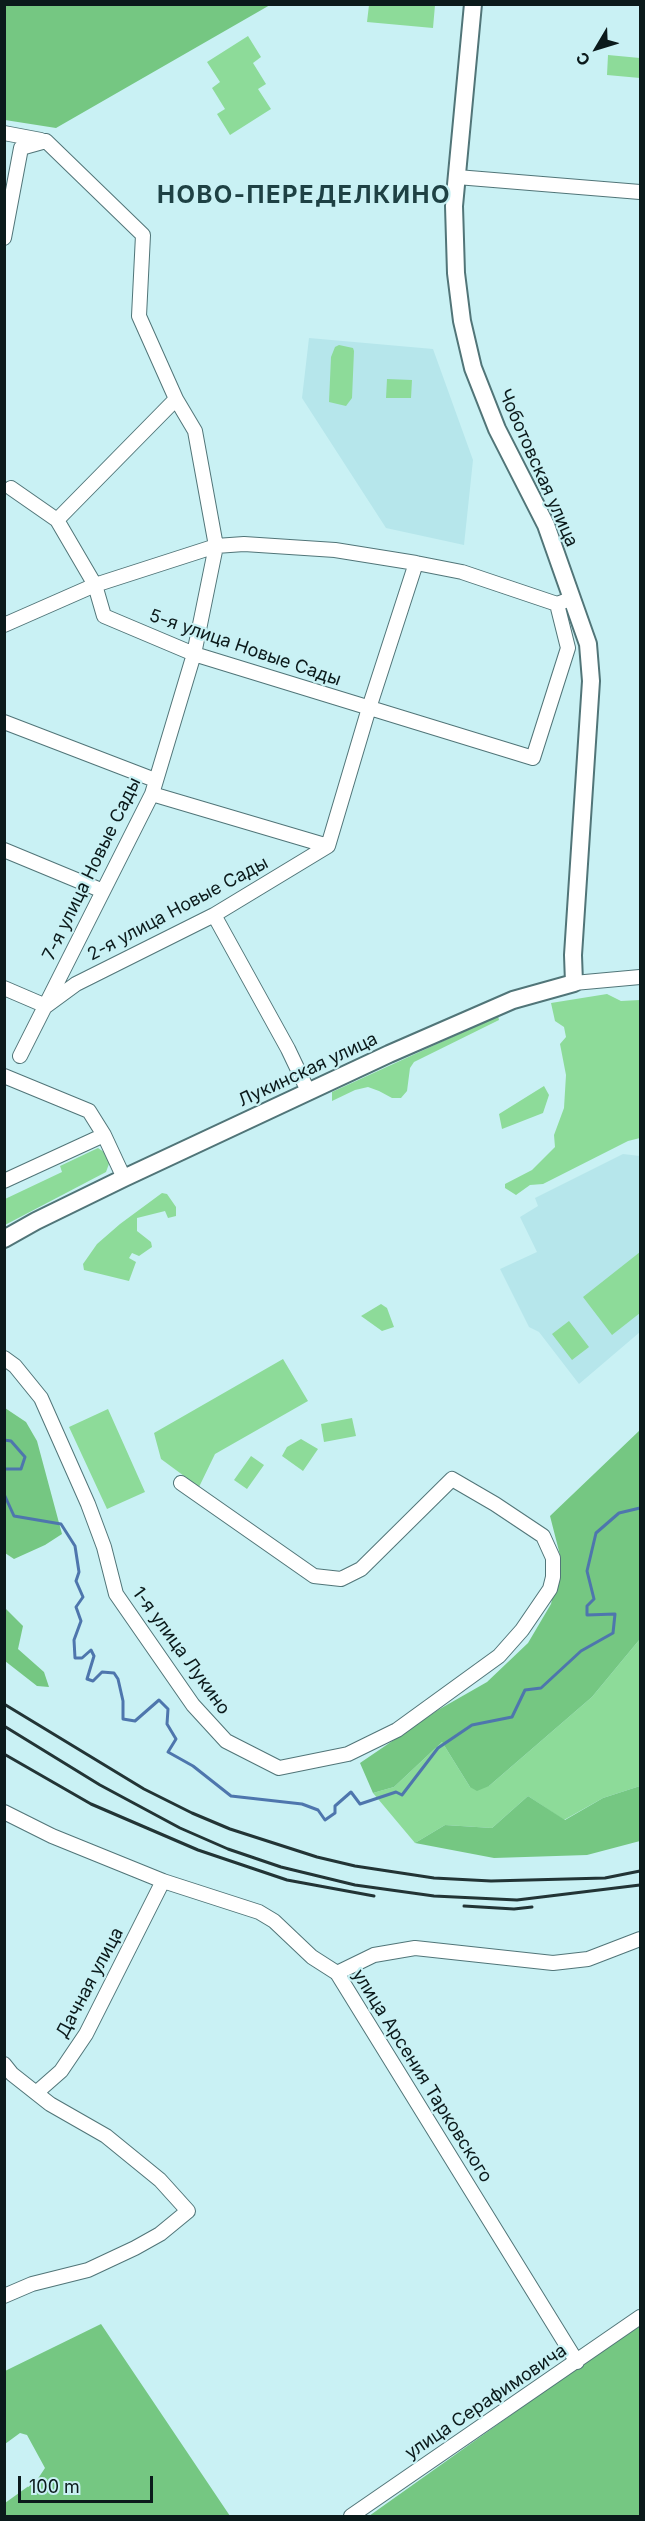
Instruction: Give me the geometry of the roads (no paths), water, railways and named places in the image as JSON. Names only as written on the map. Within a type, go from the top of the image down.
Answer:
[{"type":"main road","name":"Чоботовская улица","points":[[473,4],[454,206],[456,273],[462,321],[473,369],[497,429],[546,525],[565,601],[588,644],[591,681],[573,955],[574,983]]},
{"type":"main road","name":"Лукинская улица","points":[[4,1239],[124,1178],[309,1091],[513,1000],[574,983]]},
{"type":"street","points":[[4,133],[46,141]]},
{"type":"street","points":[[4,238],[21,148],[46,141]]},
{"type":"street","name":"7-я улица Новые Сады","points":[[20,1056],[153,787],[194,654],[216,546],[195,431],[176,399],[140,316],[143,235],[46,141]]},
{"type":"street","points":[[457,177],[640,192]]},
{"type":"street","points":[[57,520],[176,399]]},
{"type":"street","name":"5-я улица Новые Сады","points":[[11,488],[57,520],[95,585],[104,616],[194,654],[533,758],[568,648],[565,601]]},
{"type":"street","points":[[4,626],[95,585],[216,546],[244,544],[335,550],[416,563],[565,601]]},
{"type":"street","points":[[4,722],[153,787],[328,846],[369,708],[416,563]]},
{"type":"street","name":"2-я улица Новые Сады","points":[[46,1006],[76,984],[214,915],[328,846]]},
{"type":"street","points":[[4,850],[103,891]]},
{"type":"street","points":[[214,915],[309,1091]]},
{"type":"street","name":"Лукинская улица","points":[[574,983],[640,977]]},
{"type":"street","points":[[4,988],[46,1006]]},
{"type":"street","points":[[4,1076],[89,1111],[104,1135],[124,1178]]},
{"type":"street","points":[[4,1181],[104,1135]]},
{"type":"street","name":"1-я улица Лукино","points":[[4,1358],[15,1366],[42,1398],[88,1504],[104,1547],[116,1594],[193,1705],[226,1741],[279,1768],[348,1754],[397,1730],[499,1656],[550,1589],[553,1577],[553,1558],[543,1536],[452,1479],[361,1569],[341,1579],[314,1576],[181,1483]]},
{"type":"street","name":"улица Арсения Тарковского","points":[[4,1812],[52,1836],[162,1881],[259,1912],[274,1921],[312,1957],[337,1973],[577,2362]]},
{"type":"street","name":"Дачная улица","points":[[36,2092],[62,2071],[86,2034],[162,1881]]},
{"type":"street","points":[[337,1973],[374,1955],[415,1948],[554,1963],[588,1959],[640,1939]]},
{"type":"street","points":[[4,2064],[12,2074],[50,2104],[106,2136],[160,2180],[188,2211],[160,2234],[88,2270],[32,2284],[4,2296]]},
{"type":"street","name":"улица Серафимовича","points":[[351,2517],[640,2318]]},
{"type":"waterway","points":[[4,1440],[11,1441],[25,1457],[21,1469],[4,1469]]},
{"type":"waterway","points":[[4,1494],[14,1516],[61,1524],[75,1546],[79,1572],[76,1581],[83,1597],[76,1607],[81,1621],[74,1640],[75,1658],[82,1658],[91,1650],[94,1656],[87,1679],[93,1681],[102,1672],[114,1673],[118,1679],[123,1701],[123,1719],[135,1721],[159,1700],[168,1709],[167,1724],[176,1739],[168,1752],[193,1766],[231,1796],[302,1804],[318,1810],[325,1820],[335,1813],[335,1806],[351,1792],[360,1804],[396,1792],[402,1795],[438,1748],[472,1725],[512,1717],[525,1690],[541,1688],[581,1651],[613,1633],[615,1614],[587,1615],[587,1606],[594,1599],[587,1571],[596,1533],[619,1513],[640,1508]]},
{"type":"railway","points":[[4,1704],[144,1789],[192,1813],[230,1829],[317,1857],[355,1866],[434,1878],[491,1881],[605,1878],[640,1871]]},
{"type":"railway","points":[[4,1726],[100,1785],[180,1828],[228,1849],[281,1867],[355,1885],[434,1896],[517,1900],[640,1885]]},
{"type":"railway","points":[[4,1754],[91,1804],[198,1850],[287,1880],[374,1896]]},
{"type":"railway","points":[[464,1906],[514,1909],[532,1907]]},
{"type":"district","name":"НОВО-ПЕРЕДЕЛКИНО","points":[[304,196]]}]
